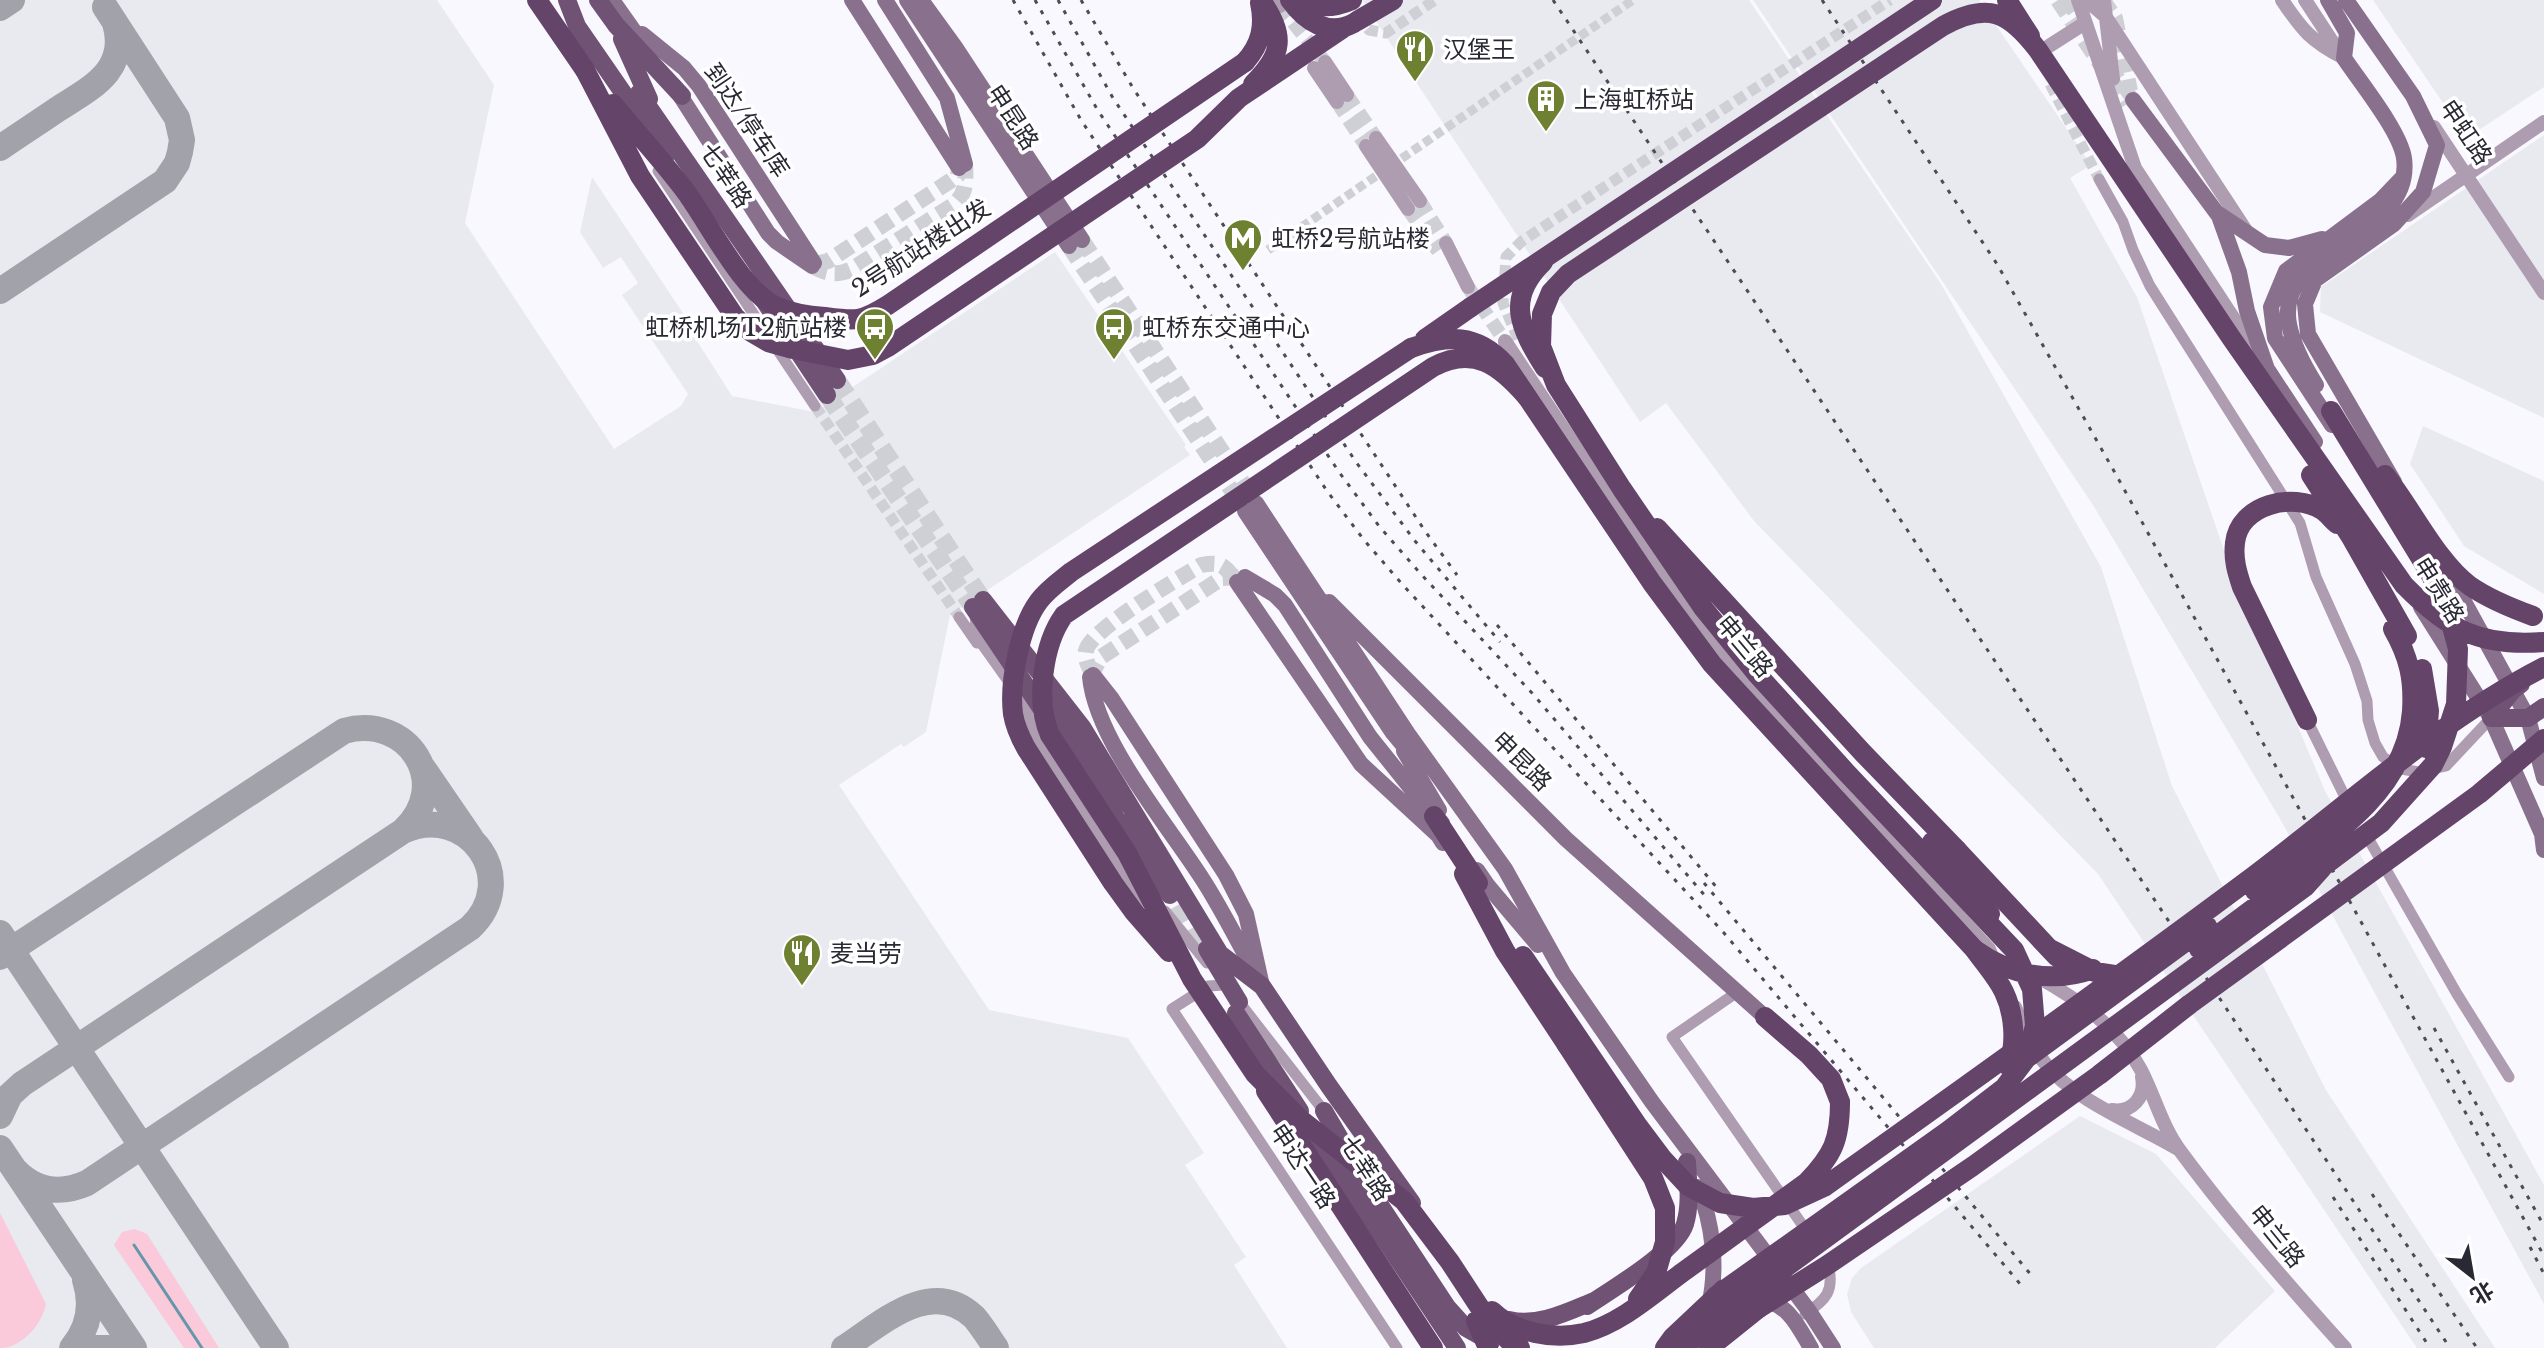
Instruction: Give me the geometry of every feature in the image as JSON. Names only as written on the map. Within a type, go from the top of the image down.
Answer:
[{"type":"highway","name":"2号航站楼出发","points":[[537,0],[585,70],[684,189],[747,280],[764,299],[789,311],[856,321],[888,305],[1245,62],[1254,52],[1277,1]]},
{"type":"highway","points":[[1277,1],[1330,7],[1352,0]]},
{"type":"highway","points":[[1239,98],[1342,29],[1393,0]]},
{"type":"highway","points":[[1433,1348],[1255,1074],[1113,883],[1026,748],[1017,731],[1013,696],[1017,660],[1026,626],[1040,600],[1071,572],[1932,0]]},
{"type":"highway","points":[[2007,0],[2044,48],[2232,339],[2404,585],[2428,609],[2457,629],[2489,640],[2520,644],[2544,642]]},
{"type":"highway","points":[[585,70],[640,176],[735,317],[768,342],[848,360],[873,355],[888,347],[1197,139],[1263,74],[1279,46],[1277,1]]},
{"type":"highway","points":[[1277,1],[1310,21],[1342,29]]},
{"type":"highway","points":[[1556,385],[1541,346],[1542,314],[1551,292],[1568,274],[1955,20],[1981,13],[2006,17],[2044,48]]},
{"type":"highway","points":[[1549,256],[1527,280],[1519,301],[1519,313],[1531,345],[1622,489],[1704,609],[1756,673],[2014,950]]},
{"type":"highway","points":[[1411,348],[1445,338],[1458,338],[1480,344],[1505,364],[1652,583],[1712,664],[1991,961],[2008,969],[2052,977],[2084,972],[2113,961],[2250,865],[2337,809]]},
{"type":"highway","points":[[2232,339],[2293,448],[2351,537],[2398,619],[2423,673],[2429,725],[2424,764],[2415,787]]},
{"type":"highway","points":[[1193,987],[1127,853],[1046,725],[1042,703],[1044,682],[1047,653],[1056,626],[1064,615],[1088,598],[1370,408],[1449,359],[1463,356],[1491,364],[1527,397]]},
{"type":"highway","points":[[2331,411],[2389,481],[2438,551],[2468,584],[2502,605],[2544,617]]},
{"type":"highway","points":[[1684,1345],[1726,1311],[2305,887],[2325,865],[2381,823],[2433,765],[2456,704],[2458,649],[2448,612],[2431,575],[2331,411]]},
{"type":"highway","points":[[1622,489],[1719,598],[2076,977],[2101,992],[2140,1000],[2187,993],[2222,979],[2255,959]]},
{"type":"highway","points":[[2307,720],[2242,587],[2235,565],[2235,540],[2242,523],[2259,509],[2279,501],[2322,510],[2351,537]]},
{"type":"highway","points":[[1706,600],[1854,763],[1947,858],[2014,950],[2032,989],[2035,1026],[2026,1059],[2004,1088],[1716,1296]]},
{"type":"highway","points":[[1665,1348],[1716,1296],[1800,1222],[2357,815],[2392,774],[2405,749],[2411,727],[2412,680],[2407,653],[2393,629]]},
{"type":"highway","points":[[1434,816],[1523,956],[1662,1158],[1688,1186],[1720,1203],[1753,1208],[1785,1205],[1824,1187],[2257,873],[2337,809],[2486,701],[2544,668]]},
{"type":"highway","points":[[1759,1308],[1973,1166],[2099,1075],[2190,1004],[2479,794],[2544,739]]},
{"type":"highway","points":[[1947,858],[1997,895]]},
{"type":"highway","points":[[2050,949],[2095,972],[2118,976],[2155,972],[2193,953],[2298,875],[2325,865]]},
{"type":"highway","points":[[1464,874],[1488,901]]},
{"type":"highway","points":[[1464,874],[1505,951],[1653,1178],[1665,1208],[1665,1242],[1656,1273],[1631,1309]]},
{"type":"highway","points":[[1956,1145],[1988,1110],[2012,1057],[2013,1022],[2004,991],[1982,950]]},
{"type":"highway","points":[[1709,1348],[1759,1308],[1816,1254],[2050,1092],[2139,1009]]},
{"type":"highway","points":[[1468,1290],[1497,1317],[1523,1330],[1555,1336],[1584,1333],[1610,1323],[1631,1309],[1807,1182],[1828,1161],[1840,1131],[1840,1102],[1831,1079],[1809,1055],[1765,1017]]},
{"type":"highway","points":[[1255,1074],[1300,1119],[1404,1201],[1484,1314],[1511,1343],[1520,1348]]},
{"type":"highway","points":[[1401,1214],[1476,1321],[1500,1348]]},
{"type":"highway","points":[[1476,1321],[1488,1348]]},
{"type":"main road","points":[[569,0],[577,26],[827,394]]},
{"type":"main road","name":"七莘路","points":[[569,0],[660,122],[827,394]]},
{"type":"main road","name":"到达/停车库","points":[[598,0],[620,21],[684,68],[699,86],[814,265],[768,233],[682,96]]},
{"type":"main road","name":"到达/停车库","points":[[612,0],[620,21]]},
{"type":"main road","points":[[853,2],[962,166],[947,98],[885,0]]},
{"type":"main road","points":[[2328,0],[2347,33],[2344,58],[2396,136],[2404,158],[2403,177],[2392,207]]},
{"type":"main road","name":"申虹路","points":[[2346,0],[2413,96]]},
{"type":"main road","name":"申昆路","points":[[915,5],[955,47],[1075,243],[915,5]]},
{"type":"main road","points":[[620,21],[660,122]]},
{"type":"main road","points":[[620,21],[682,96]]},
{"type":"main road","name":"申贵路","points":[[2413,96],[2437,145],[2423,192],[2394,224],[2315,280],[2305,304],[2308,334],[2489,645],[2528,718],[2544,778]]},
{"type":"main road","name":"申贵路","points":[[2126,106],[2219,216],[2265,245],[2289,248],[2331,236]]},
{"type":"main road","name":"申贵路","points":[[2403,177],[2380,201],[2286,271],[2271,307],[2275,338],[2295,371],[2368,476],[2452,582]]},
{"type":"main road","points":[[2331,411],[2296,348],[2288,321],[2290,298],[2305,271],[2408,197],[2428,178]]},
{"type":"main road","name":"申贵路","points":[[2219,216],[2267,369],[2491,718],[2542,834],[2544,850]]},
{"type":"main road","points":[[2267,369],[2279,408],[2322,479]]},
{"type":"main road","points":[[2311,435],[2328,506],[2344,544],[2393,629]]},
{"type":"main road","name":"申昆路","points":[[1456,799],[1436,785],[1393,733],[1250,507],[1266,519],[1322,595],[1566,839],[1765,1017]]},
{"type":"main road","name":"申昆路","points":[[1266,519],[1408,734],[1505,869],[1563,973],[1652,1102],[1809,1311],[1833,1348]]},
{"type":"main road","name":"申昆路","points":[[1464,874],[1438,835],[1361,764],[1241,579],[1275,595],[1285,605],[1370,737],[1434,816],[1452,832],[1488,886],[1563,973]]},
{"type":"main road","points":[[972,608],[1141,845]]},
{"type":"main road","points":[[972,608],[1082,727],[1220,954],[1262,986]]},
{"type":"main road","name":"七莘路","points":[[972,608],[1205,946],[1237,1008],[1457,1348]]},
{"type":"main road","points":[[2489,645],[2508,651],[2544,650]]},
{"type":"main road","points":[[2491,718],[2513,690],[2544,668]]},
{"type":"main road","points":[[1262,986],[1246,914],[1226,875],[1112,699],[1092,676],[1096,709],[1101,722],[1205,883],[1262,986],[1471,1290],[1493,1310],[1512,1321],[1554,1318],[1594,1301]]},
{"type":"main road","points":[[2491,718],[2528,718],[2544,707]]},
{"type":"main road","points":[[1393,733],[1452,832]]},
{"type":"main road","points":[[1329,1086],[1359,1149],[1401,1214]]},
{"type":"main road","points":[[1652,1102],[1687,1162],[1702,1197],[1711,1233],[1714,1276],[1708,1310],[1684,1345]]},
{"type":"main road","points":[[1324,1111],[1370,1190],[1447,1307],[1466,1328],[1488,1342],[1511,1344],[1533,1338],[1563,1323],[1672,1246],[1685,1226],[1689,1203],[1687,1162]]},
{"type":"main road","points":[[1324,1111],[1359,1149]]},
{"type":"main road","points":[[1684,1345],[1720,1315],[1748,1301],[1772,1302],[1785,1310],[1811,1348]]},
{"type":"street","points":[[545,0],[827,394]]},
{"type":"street","name":"申贵路","points":[[2078,0],[2100,59],[2126,106],[2135,168],[2267,369]]},
{"type":"street","points":[[2086,0],[2106,17],[2249,235]]},
{"type":"street","points":[[2104,0],[2126,106]]},
{"type":"street","points":[[2282,0],[2309,37],[2319,46],[2344,58]]},
{"type":"street","points":[[2305,0],[2344,58]]},
{"type":"street","points":[[2044,48],[2085,23]]},
{"type":"street","points":[[1319,65],[1342,99]]},
{"type":"street","name":"申虹路","points":[[2413,96],[2544,293]]},
{"type":"street","name":"申贵路","points":[[2394,224],[2544,122]]},
{"type":"street","points":[[1371,142],[1414,205]]},
{"type":"street","points":[[2099,179],[2123,222],[2150,286],[2300,523],[2316,577],[2355,664],[2367,701],[2372,732],[2383,757],[2401,769],[2419,772],[2446,766],[2491,718]]},
{"type":"street","points":[[1442,247],[1468,287]]},
{"type":"street","name":"申兰路","points":[[1505,341],[1671,590],[1723,658],[1982,950],[2042,1060],[2059,1079],[2178,1149]]},
{"type":"street","points":[[972,608],[977,637],[1026,706],[1032,729],[1159,927],[1201,975],[1202,983],[1193,987]]},
{"type":"street","points":[[972,608],[1006,683]]},
{"type":"street","points":[[2307,720],[2335,782],[2457,994],[2509,1077]]},
{"type":"street","points":[[1051,751],[1103,827],[1225,985],[1237,1008],[1324,1111]]},
{"type":"street","points":[[1135,890],[1146,883]]},
{"type":"street","name":"申兰路","points":[[1982,950],[2060,989],[2100,1018],[2121,1041],[2141,1069],[2159,1114],[2178,1149],[2277,1272],[2345,1348]]},
{"type":"street","points":[[1193,987],[1225,985]]},
{"type":"street","name":"申达一路","points":[[1193,987],[1172,1009],[1397,1348]]},
{"type":"street","points":[[2026,1031],[2025,1015],[2033,1000],[2060,989]]},
{"type":"street","points":[[1736,993],[1672,1037],[1820,1248],[1829,1267],[1829,1287],[1824,1302],[1794,1322]]},
{"type":"street","points":[[2107,1110],[2120,1111],[2132,1107],[2141,1095],[2144,1084],[2141,1069]]},
{"type":"shaded area","points":[[0,0],[437,0],[494,85],[465,223],[614,449],[681,406],[688,394],[622,295],[638,283],[621,257],[603,268],[580,232],[592,177],[693,328],[690,330],[732,396],[815,412],[1055,252],[1190,455],[950,615],[926,732],[904,747],[901,744],[839,785],[989,1010],[1128,1038],[1204,1153],[1185,1165],[1246,1257],[1234,1265],[1287,1348],[0,1348]]},
{"type":"shaded area","points":[[1362,0],[1749,0],[1941,284],[2101,567],[2172,786],[2326,1090],[2495,1348],[2417,1348],[2098,874],[1754,521],[1666,403],[1640,422]]},
{"type":"shaded area","points":[[1753,0],[1979,0],[2091,165],[2070,178],[2137,297],[2225,553],[2325,791],[2544,1185],[2544,1304],[2279,817],[2093,505]]},
{"type":"shaded area","points":[[2373,0],[2544,0],[2544,87],[2467,138]]},
{"type":"shaded area","points":[[2544,135],[2544,418],[2320,312],[2321,287]]},
{"type":"shaded area","points":[[2423,426],[2544,481],[2544,594],[2464,546],[2410,464]]},
{"type":"shaded area","points":[[2080,1116],[2156,1154],[2275,1291],[2215,1348],[1874,1348],[1851,1312],[1847,1294],[1852,1278],[1861,1268]]},
{"type":"shaded area","points":[[0,1213],[46,1304],[30,1334],[16,1344],[0,1348]]},
{"type":"shaded area","points":[[135,1229],[147,1234],[219,1348],[184,1348],[114,1245],[122,1232]]},
{"type":"waterway","points":[[134,1245],[202,1348]]},
{"type":"taxiway","points":[[0,8],[12,0]]},
{"type":"taxiway","points":[[0,291],[165,181],[177,163],[182,140],[177,118],[105,7]]},
{"type":"taxiway","points":[[0,148],[104,76],[117,53],[115,23]]},
{"type":"taxiway","points":[[0,957],[344,731],[367,728],[387,732],[404,742],[417,757],[424,774],[424,793],[418,812],[403,831],[22,1084],[10,1095],[0,1116]]},
{"type":"taxiway","points":[[423,768],[471,838]]},
{"type":"taxiway","points":[[15,1170],[31,1183],[48,1189],[67,1189],[87,1183],[470,928],[485,909],[491,888],[489,868],[480,850],[466,836],[448,827],[427,825],[403,831]]},
{"type":"taxiway","points":[[0,933],[276,1348]]},
{"type":"taxiway","points":[[0,1148],[134,1348]]},
{"type":"taxiway","points":[[72,1348],[88,1316],[89,1298],[85,1280]]},
{"type":"taxiway","points":[[844,1348],[907,1308],[924,1302],[941,1301],[958,1306],[974,1317],[996,1348]]},
{"type":"taxiway","points":[[86,1348],[108,1348]]},
{"type":"tunnel","points":[[1357,16],[1369,30],[1386,33],[1435,0]]},
{"type":"tunnel","points":[[1268,250],[1633,0]]},
{"type":"tunnel","points":[[1518,339],[1503,303],[1506,257],[1522,241],[1890,0]]},
{"type":"tunnel","points":[[2058,0],[2127,104]]},
{"type":"tunnel","points":[[2066,0],[2084,26]]},
{"type":"tunnel","points":[[2104,0],[2116,18],[2131,91]]},
{"type":"tunnel","points":[[1280,6],[1325,62]]},
{"type":"tunnel","points":[[2111,67],[2133,100]]},
{"type":"tunnel","points":[[2050,84],[2099,179]]},
{"type":"tunnel","points":[[1347,95],[1376,138]]},
{"type":"tunnel","points":[[1337,102],[1366,146]]},
{"type":"tunnel","points":[[812,266],[832,273],[852,269],[952,206],[964,187],[965,164]]},
{"type":"tunnel","points":[[816,264],[828,261],[950,181],[958,175],[959,168]]},
{"type":"tunnel","points":[[1420,201],[1446,243]]},
{"type":"tunnel","points":[[1408,209],[1438,251]]},
{"type":"tunnel","points":[[1082,240],[1253,498]]},
{"type":"tunnel","points":[[1069,246],[1242,506]]},
{"type":"tunnel","points":[[1468,287],[1505,341]]},
{"type":"tunnel","points":[[837,380],[983,600]]},
{"type":"tunnel","points":[[827,395],[973,607]]},
{"type":"tunnel","points":[[815,406],[959,617]]},
{"type":"tunnel","points":[[1093,675],[1086,654],[1091,642],[1118,618],[1156,592],[1201,565],[1208,564],[1222,566],[1237,582]]},
{"type":"tunnel","points":[[1090,677],[1101,657],[1222,578],[1240,577]]},
{"type":"tunnel","points":[[1162,883],[1202,954]]},
{"type":"railway","points":[[1013,0],[1081,120],[1327,491],[1364,540],[1724,933],[2021,1285]]},
{"type":"railway","points":[[1035,0],[1097,109],[1339,472],[1379,526],[1532,693],[1706,897]]},
{"type":"railway","points":[[1058,0],[1113,98],[1356,462],[1415,541],[1500,642]]},
{"type":"railway","points":[[1081,0],[1133,88],[1457,575]]},
{"type":"railway","points":[[1553,0],[2450,1348]]},
{"type":"railway","points":[[1822,0],[1997,264],[2119,480],[2544,1256]]},
{"type":"railway","points":[[1497,625],[1718,889]]},
{"type":"railway","points":[[1704,883],[2032,1276]]},
{"type":"railway","points":[[2434,1028],[2544,1226]]},
{"type":"railway","points":[[2372,1194],[2477,1348]]},
{"type":"railway","points":[[2333,1197],[2430,1348]]},
{"type":"railway","points":[[2530,1247],[2544,1274]]},
{"type":"place","name":"汉堡王","points":[[1415,83]]},
{"type":"place","name":"上海虹桥站","points":[[1546,133]]},
{"type":"place","name":"虹桥2号航站楼","points":[[1243,272]]},
{"type":"place","name":"虹桥机场T2航站楼","points":[[875,361]]},
{"type":"place","name":"虹桥东交通中心","points":[[1114,361]]},
{"type":"place","name":"麦当劳","points":[[802,987]]}]
